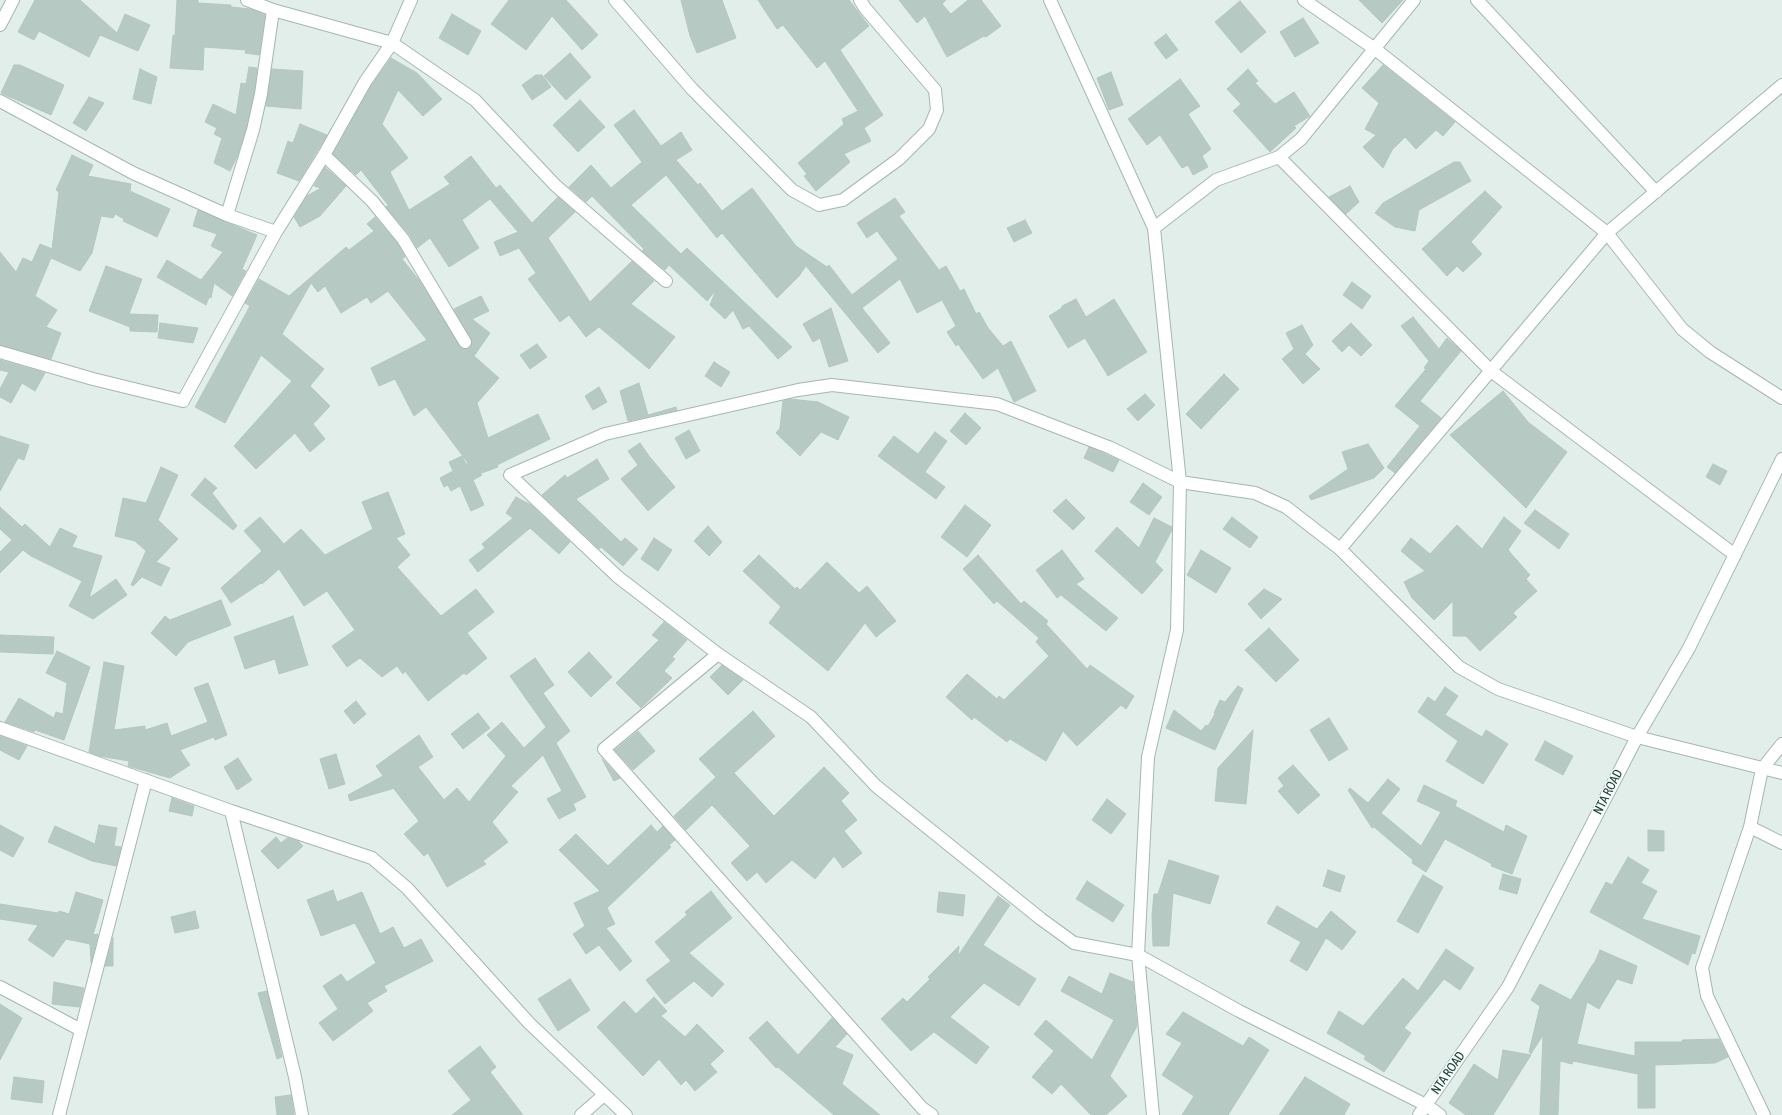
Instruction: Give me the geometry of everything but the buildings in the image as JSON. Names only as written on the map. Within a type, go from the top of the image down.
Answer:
[{"type":"street","points":[[0,24],[13,0]]},
{"type":"street","points":[[247,0],[273,10],[392,43],[475,100],[555,185],[666,281]]},
{"type":"street","points":[[0,352],[93,379],[183,400],[276,232],[324,155],[365,82],[392,43],[411,0]]},
{"type":"street","points":[[615,0],[692,89],[792,190],[820,204],[843,200],[899,159],[929,129],[938,110],[935,90],[865,8],[860,0]]},
{"type":"street","points":[[1050,0],[1154,228],[1180,482],[1177,630],[1148,757],[1138,955],[1153,1115]]},
{"type":"street","points":[[1304,0],[1375,49],[1607,233],[1682,329],[1710,352],[1782,398]]},
{"type":"street","points":[[1154,228],[1216,180],[1279,157],[1301,139],[1414,0]]},
{"type":"street","points":[[1477,0],[1656,192]]},
{"type":"street","points":[[227,215],[253,130],[261,94],[273,10]]},
{"type":"street","points":[[1340,549],[1607,233],[1782,85]]},
{"type":"street","points":[[0,101],[133,173],[227,215],[276,232]]},
{"type":"street","points":[[324,155],[372,201],[403,239],[465,342]]},
{"type":"street","points":[[1279,157],[1491,371],[1735,555]]},
{"type":"street","points":[[1440,1115],[1426,1105],[1239,1011],[1138,955],[1074,943],[1041,919],[876,786],[811,717],[718,654],[618,577],[510,475],[605,434],[798,390],[832,385],[997,404],[1111,448],[1180,482],[1255,493],[1286,507],[1340,549],[1459,668],[1498,689],[1637,737],[1782,773]]},
{"type":"street","name":"NTA ROAD","points":[[1419,1115],[1508,987],[1637,737],[1689,648],[1782,459]]},
{"type":"street","points":[[718,654],[604,749],[923,1112]]},
{"type":"street","points":[[0,728],[231,811],[372,858],[407,888],[529,1023],[626,1115]]},
{"type":"street","points":[[1764,1115],[1707,996],[1702,968],[1750,827],[1762,768],[1782,744]]},
{"type":"street","points":[[59,1115],[146,780]]},
{"type":"street","points":[[231,811],[295,1077],[302,1115]]},
{"type":"street","points":[[1750,827],[1782,843]]},
{"type":"street","points":[[0,986],[81,1030]]},
{"type":"street","points":[[581,1115],[604,1095]]}]
